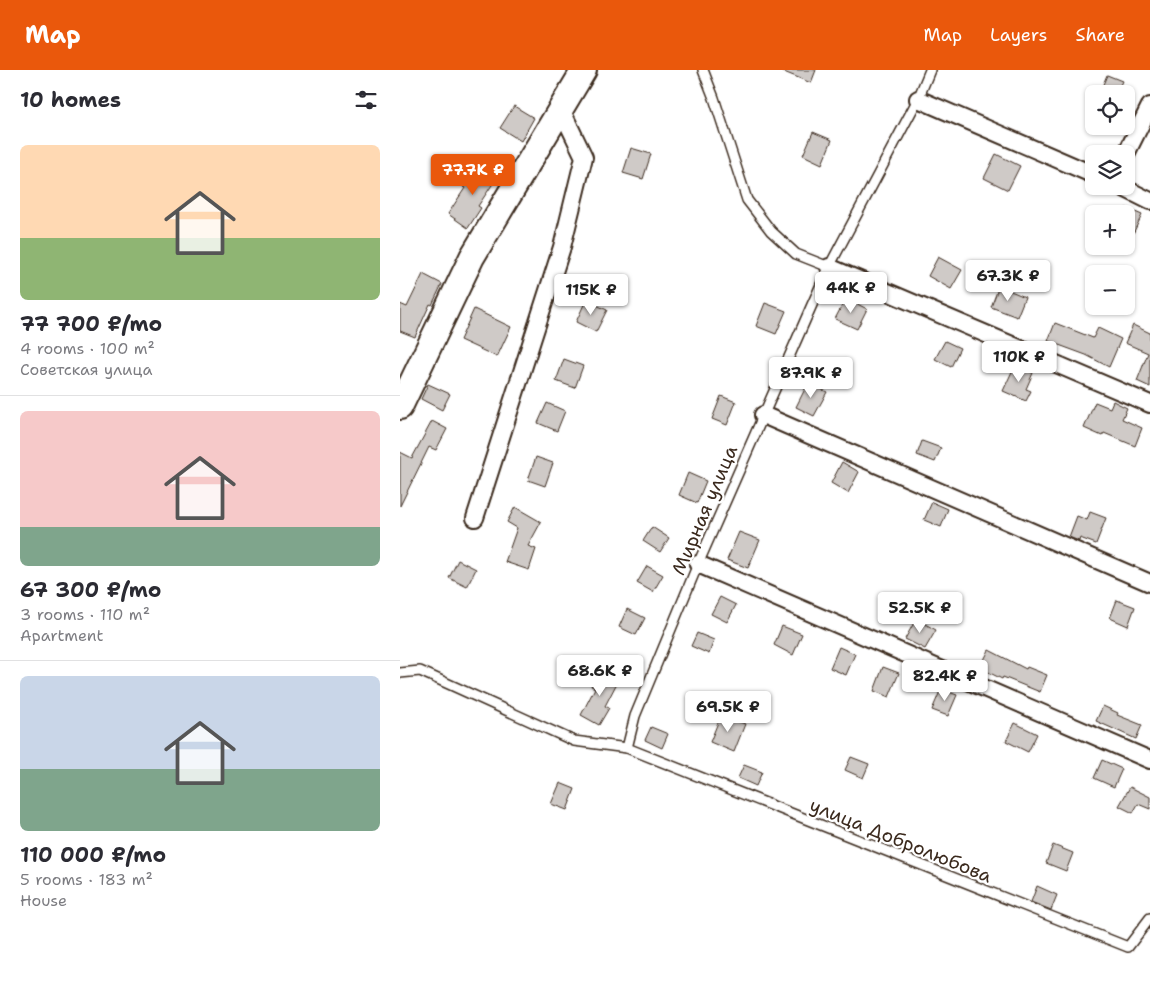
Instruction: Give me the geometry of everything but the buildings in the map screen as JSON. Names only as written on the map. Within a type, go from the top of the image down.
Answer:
[{"type":"street","points":[[400,407],[472,257],[584,70]]},
{"type":"street","points":[[918,98],[1085,171]]},
{"type":"street","points":[[1130,145],[1150,106]]},
{"type":"street","points":[[475,518],[562,247],[584,157],[561,109]]},
{"type":"street","points":[[1135,194],[1150,201]]},
{"type":"street","points":[[829,268],[1150,404]]},
{"type":"street","points":[[763,415],[1150,583]]},
{"type":"street","points":[[698,564],[1150,760]]},
{"type":"lane","points":[[703,70],[747,200],[771,231],[796,254],[829,268]]},
{"type":"lane","name":"Мирная улица","points":[[627,748],[635,716],[698,564],[763,415],[829,268],[918,98],[930,70]]},
{"type":"lane","points":[[400,673],[420,671],[574,741],[627,748]]},
{"type":"lane","name":"улица Добролюбова","points":[[627,748],[1128,947],[1150,918]]}]
